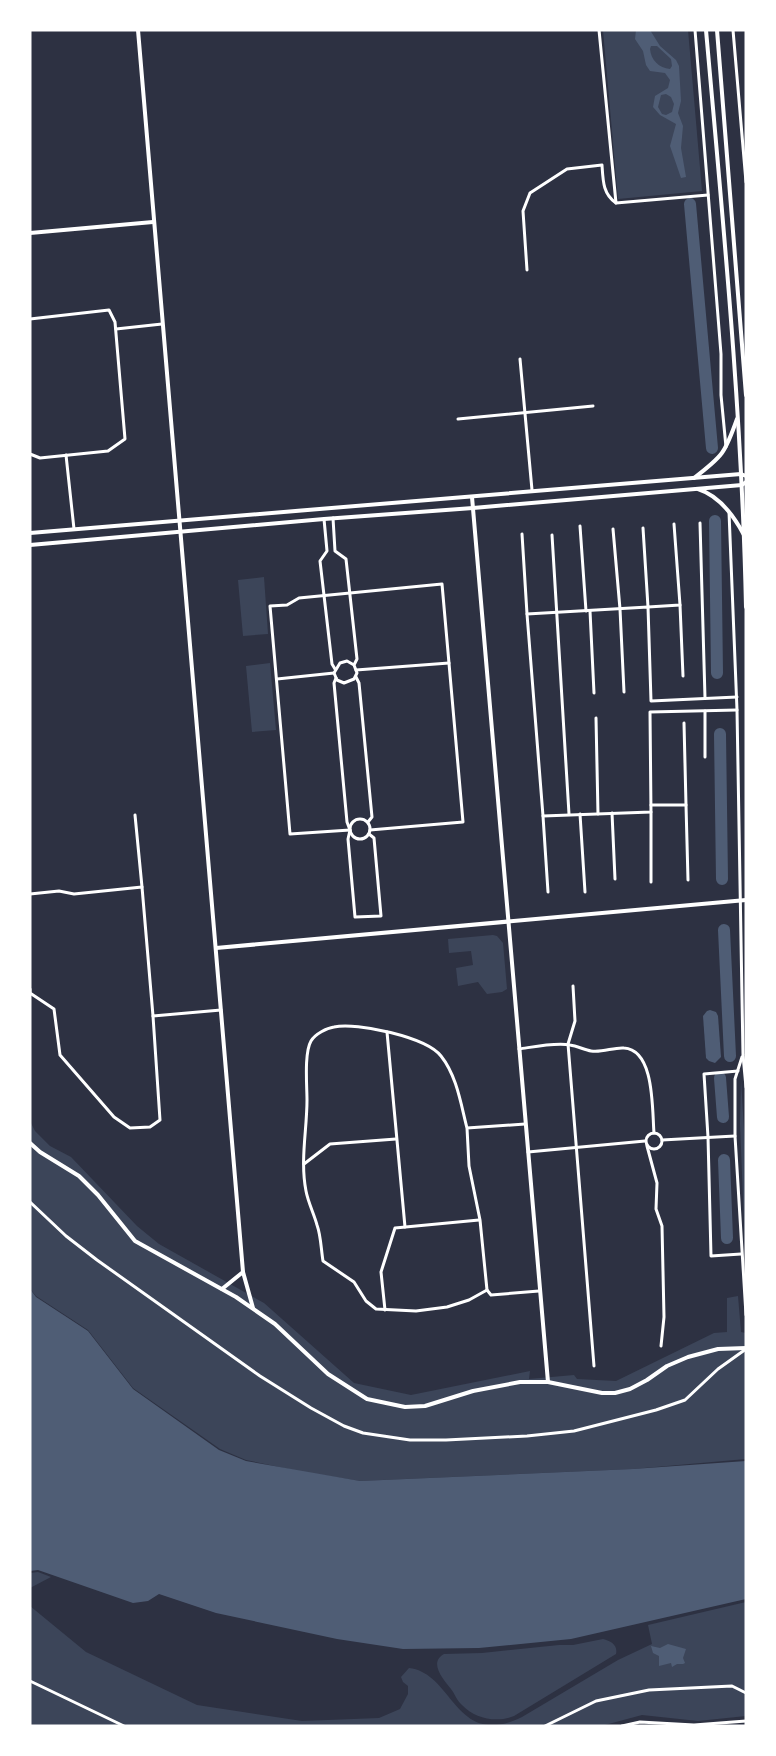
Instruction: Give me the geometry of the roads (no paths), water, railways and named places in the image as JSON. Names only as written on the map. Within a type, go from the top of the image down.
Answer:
[{"type":"street","points":[[138,30],[243,1272],[253,1308]]},
{"type":"street","points":[[599,30],[616,203]]},
{"type":"street","points":[[695,30],[721,354],[721,395],[726,449]]},
{"type":"street","points":[[706,30],[744,475],[746,607]]},
{"type":"street","points":[[717,30],[746,395]]},
{"type":"street","points":[[733,30],[746,182]]},
{"type":"street","points":[[527,270],[523,211],[530,193],[567,169],[602,165],[608,198],[616,203],[708,195]]},
{"type":"street","points":[[30,233],[153,222]]},
{"type":"street","points":[[30,320],[109,310],[116,328],[125,439],[108,451],[40,458],[30,454]]},
{"type":"street","points":[[116,328],[162,324]]},
{"type":"street","points":[[520,359],[532,492]]},
{"type":"street","points":[[458,419],[593,406]]},
{"type":"street","points":[[694,478],[716,461],[726,449],[738,418]]},
{"type":"street","points":[[66,455],[74,529]]},
{"type":"street","points":[[30,533],[179,519],[744,475]]},
{"type":"street","points":[[30,545],[744,483]]},
{"type":"street","points":[[694,488],[707,492],[720,502],[745,537]]},
{"type":"street","points":[[472,497],[538,1291],[548,1382]]},
{"type":"street","points":[[729,512],[744,900],[743,1055],[746,1087]]},
{"type":"street","points":[[333,518],[335,551],[346,559],[357,659],[354,665]]},
{"type":"street","points":[[324,519],[327,551],[320,561],[323,596],[336,678],[334,683],[347,822],[350,830],[352,836],[359,840],[370,832],[463,822],[442,584],[349,594],[323,596],[299,598],[287,605],[270,606],[290,834],[350,830]]},
{"type":"street","points":[[700,523],[705,698]]},
{"type":"street","points":[[674,524],[683,676]]},
{"type":"street","points":[[579,526],[594,693]]},
{"type":"street","points":[[643,528],[651,701],[737,697]]},
{"type":"street","points":[[613,529],[624,692]]},
{"type":"street","points":[[522,534],[548,892]]},
{"type":"street","points":[[552,535],[569,814]]},
{"type":"street","points":[[527,614],[680,605]]},
{"type":"street","points":[[276,679],[335,671],[343,661],[354,665],[356,670],[372,817],[368,822],[374,838],[381,916],[355,917],[348,839],[350,825],[356,819],[368,822]]},
{"type":"street","points":[[356,670],[449,663]]},
{"type":"street","points":[[336,678],[340,682],[348,683],[356,676]]},
{"type":"street","points":[[651,882],[650,712],[737,710]]},
{"type":"street","points":[[705,711],[705,758]]},
{"type":"street","points":[[596,718],[598,814]]},
{"type":"street","points":[[684,723],[688,880]]},
{"type":"street","points":[[651,805],[686,805]]},
{"type":"street","points":[[543,816],[651,812]]},
{"type":"street","points":[[612,813],[615,879]]},
{"type":"street","points":[[30,989],[30,993],[54,1009],[60,1055],[114,1117],[130,1128],[150,1127],[160,1120],[135,814]]},
{"type":"street","points":[[580,814],[585,892]]},
{"type":"street","points":[[30,894],[59,891],[75,894],[142,887]]},
{"type":"street","points":[[216,948],[744,900]]},
{"type":"street","points":[[573,986],[575,1021],[568,1044],[594,1366]]},
{"type":"street","points":[[153,1016],[221,1010]]},
{"type":"street","points":[[487,1290],[469,1300],[447,1307],[416,1311],[376,1309],[366,1301],[354,1282],[322,1261],[319,1229],[306,1192],[304,1164],[307,1099],[305,1077],[311,1041],[322,1031],[335,1026],[399,1034],[428,1045],[441,1055],[454,1081],[467,1128],[469,1166],[480,1220],[487,1290],[491,1295],[538,1291]]},
{"type":"street","points":[[387,1032],[405,1227]]},
{"type":"street","points":[[519,1048],[568,1044],[591,1051],[626,1048],[636,1052],[644,1061],[648,1071],[654,1133]]},
{"type":"street","points":[[746,1047],[735,1079],[735,1136],[746,1315]]},
{"type":"street","points":[[738,1071],[704,1074],[711,1256],[741,1254]]},
{"type":"street","points":[[467,1128],[525,1124]]},
{"type":"street","points":[[647,1146],[657,1149],[661,1145],[660,1135],[654,1133],[647,1136],[645,1142],[657,1183],[656,1209],[662,1226],[664,1317],[661,1346]]},
{"type":"street","points":[[662,1140],[735,1136]]},
{"type":"street","points":[[304,1164],[330,1144],[396,1139]]},
{"type":"street","points":[[527,1152],[645,1142]]},
{"type":"street","points":[[30,1143],[40,1152],[79,1176],[98,1195],[135,1241],[253,1308],[283,1331],[328,1374],[367,1399],[387,1405],[425,1406],[498,1385],[520,1382],[548,1382],[602,1393],[615,1393],[630,1389],[667,1366],[688,1357],[718,1349],[746,1349]]},
{"type":"street","points":[[30,1202],[66,1236],[97,1260],[260,1376],[311,1408],[344,1426],[363,1433],[410,1440],[446,1440],[574,1431],[656,1410],[685,1400],[718,1369],[746,1349]]},
{"type":"street","points":[[385,1310],[381,1272],[395,1228],[480,1220]]},
{"type":"street","points":[[222,1289],[243,1272]]},
{"type":"street","points":[[30,1681],[124,1726]]},
{"type":"street","points":[[545,1726],[596,1701],[649,1690],[732,1686],[746,1693]]},
{"type":"street","points":[[622,1726],[640,1722],[694,1725],[746,1721]]},
{"type":"waterway","points":[[690,204],[712,448]]},
{"type":"waterway","points":[[715,521],[717,673]]},
{"type":"waterway","points":[[720,734],[722,879]]},
{"type":"waterway","points":[[724,930],[730,1056]]},
{"type":"waterway","points":[[720,1078],[723,1117]]},
{"type":"waterway","points":[[724,1160],[727,1238]]}]
